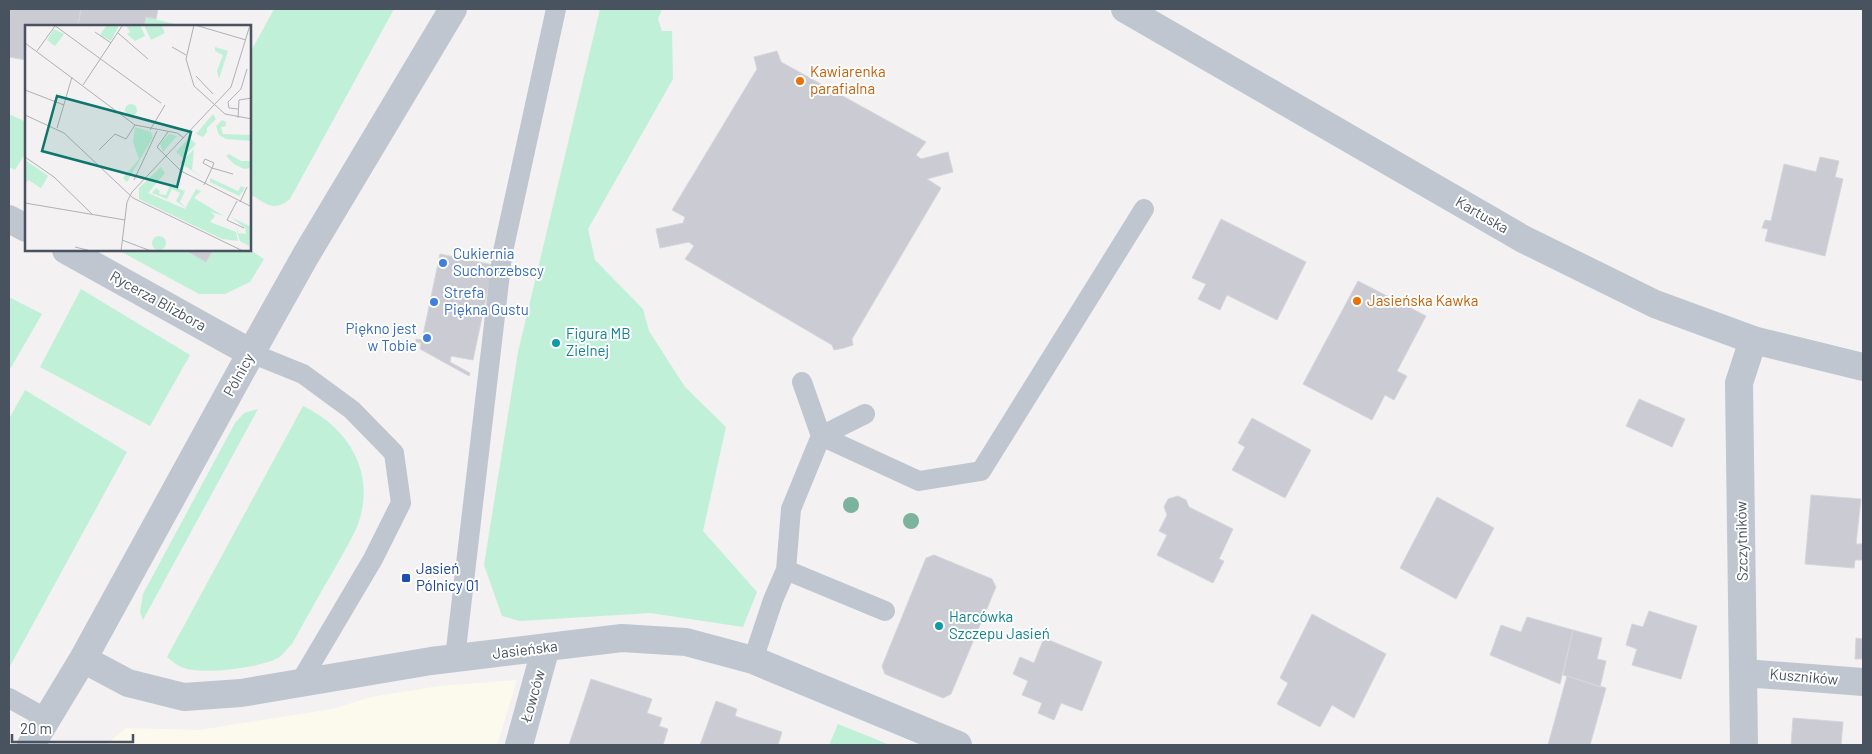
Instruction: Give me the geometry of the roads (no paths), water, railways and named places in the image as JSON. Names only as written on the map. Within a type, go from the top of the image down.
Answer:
[{"type":"street","name":"Pólnicy","points":[[31,745],[83,659],[311,247],[453,9]]},
{"type":"street","name":"Kartuska","points":[[1125,9],[1522,239],[1654,304],[1753,340],[1863,367]]},
{"type":"street","points":[[9,219],[25,227]]},
{"type":"street","name":"Rycerza Blizbora","points":[[68,251],[251,353]]},
{"type":"street","name":"Szczytników","points":[[1744,745],[1739,383],[1753,340]]},
{"type":"street","name":"Jasieńska","points":[[83,659],[128,683],[184,697],[241,692],[455,658],[622,638],[686,642],[753,660],[958,745]]},
{"type":"street","name":"Łowców","points":[[519,745],[546,647]]},
{"type":"street","name":"Kuszników","points":[[1744,672],[1863,682]]},
{"type":"lane","points":[[455,658],[502,256],[556,9]]},
{"type":"lane","points":[[802,382],[822,436],[919,481],[980,471],[1144,209]]},
{"type":"lane","points":[[251,353],[303,374],[352,410],[394,453],[400,503],[373,558],[299,684]]},
{"type":"lane","points":[[753,660],[773,600],[786,570],[791,509],[822,436],[865,414]]},
{"type":"lane","points":[[786,570],[885,611]]},
{"type":"lane","points":[[9,698],[47,719]]},
{"type":"place","name":"Kawiarenka parafialna","points":[[800,81]]},
{"type":"place","name":"Cukiernia Suchorzebscy","points":[[443,263]]},
{"type":"place","name":"Jasieńska Kawka","points":[[1357,301]]},
{"type":"place","name":"Strefa Piękna Gustu","points":[[434,302]]},
{"type":"place","name":"Piękno jest w Tobie","points":[[427,338]]},
{"type":"place","name":"Figura MB Zielnej","points":[[556,343]]},
{"type":"place","name":"Jasień Pólnicy 01","points":[[406,578]]},
{"type":"place","name":"Harcówka Szczepu Jasień","points":[[939,626]]}]
